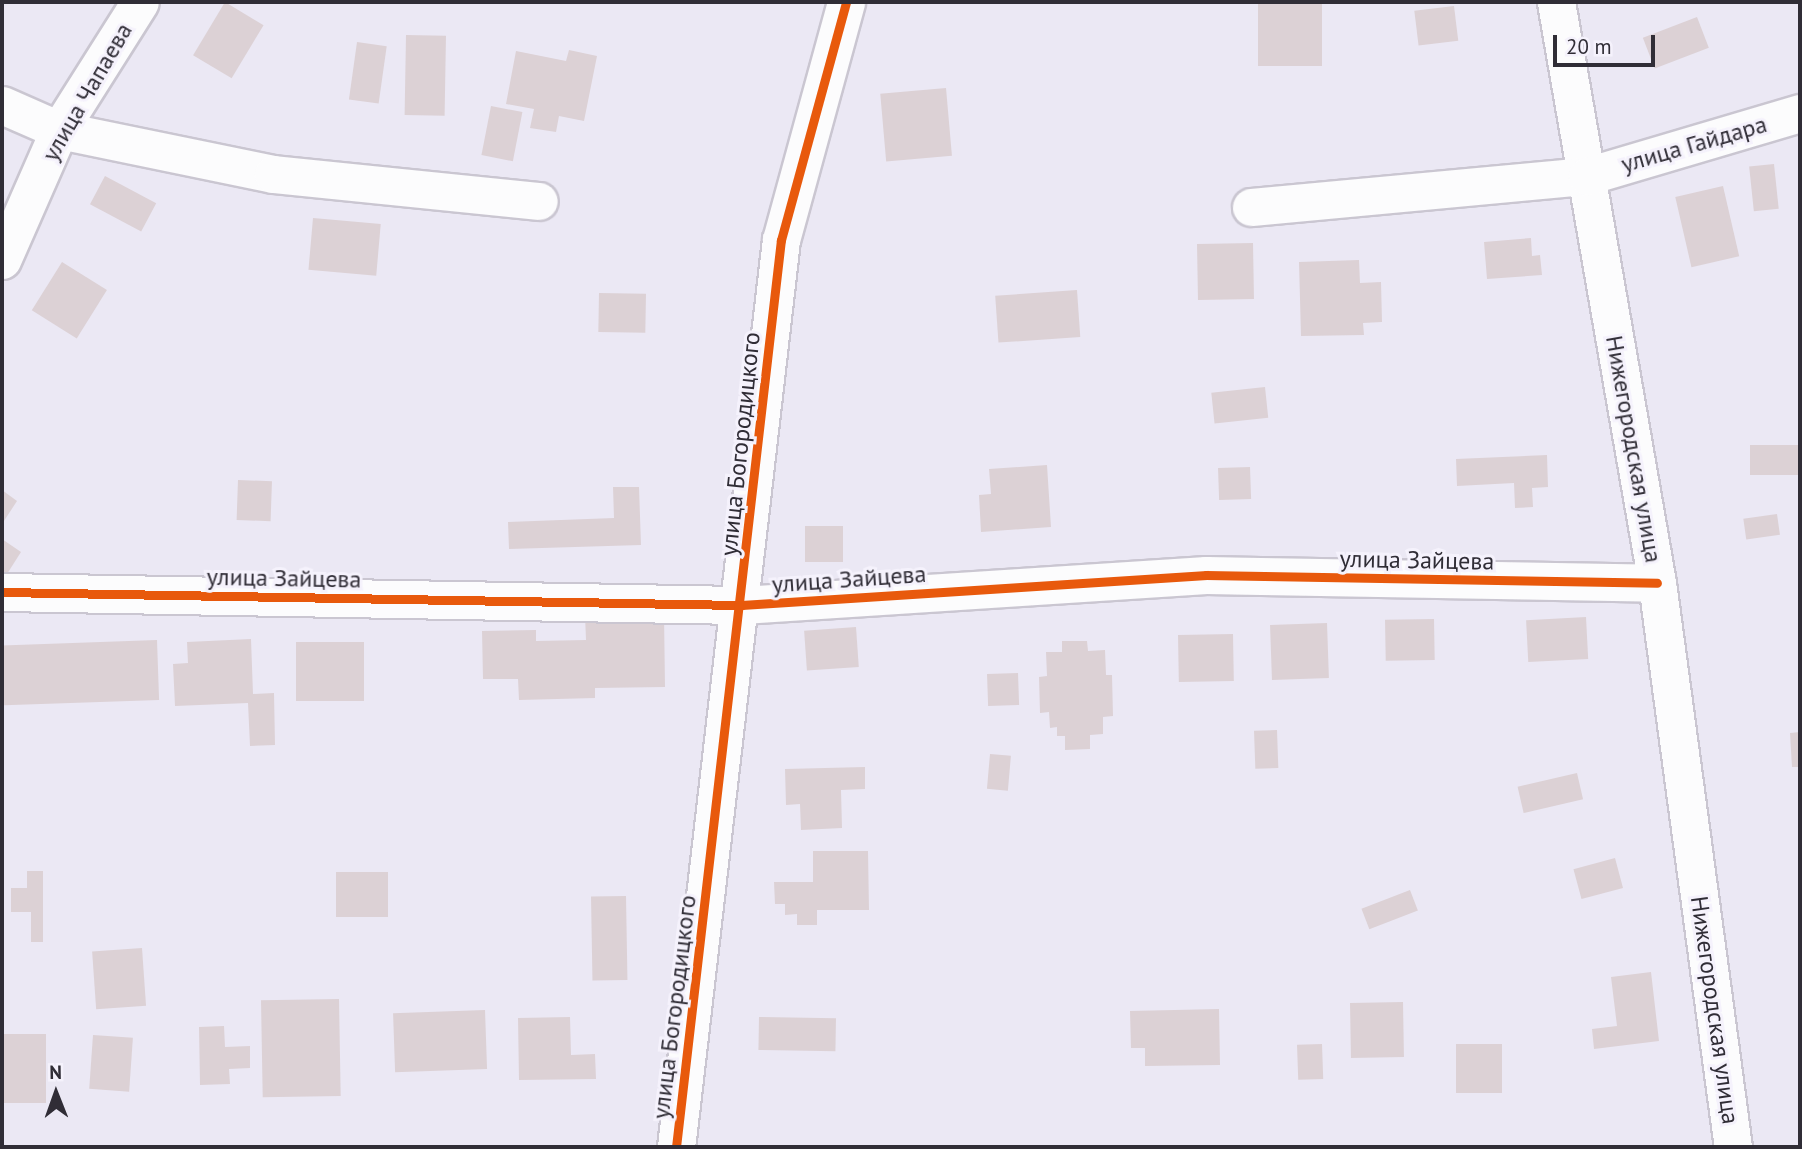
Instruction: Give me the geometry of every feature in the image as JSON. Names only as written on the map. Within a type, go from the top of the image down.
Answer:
[{"type":"street","name":"улица Чапаева","points":[[2,260],[59,130],[140,2]]},
{"type":"street","name":"улица Богородицкого","points":[[676,1147],[741,606],[781,240],[846,2]]},
{"type":"street","name":"Нижегородская улица","points":[[1556,2],[1657,583],[1733,1147]]},
{"type":"street","points":[[2,105],[59,130],[273,174],[539,201]]},
{"type":"street","name":"улица Гайдара","points":[[1251,207],[1587,176],[1800,113]]},
{"type":"street","name":"улица Зайцева","points":[[2,592],[741,606],[1206,575],[1657,583]]},
{"type":"building","points":[[225,2],[264,25],[232,78],[193,55]]},
{"type":"building","points":[[1258,2],[1322,2],[1322,66],[1258,66]]},
{"type":"building","points":[[1454,6],[1458,41],[1419,46],[1414,11]]},
{"type":"building","points":[[1697,17],[1709,48],[1655,69],[1643,38]]},
{"type":"building","points":[[406,35],[446,36],[445,116],[405,115]]},
{"type":"building","points":[[357,42],[387,46],[379,104],[349,99]]},
{"type":"building","points":[[569,50],[597,56],[584,121],[559,116],[556,132],[530,128],[534,109],[506,104],[516,51],[566,61]]},
{"type":"building","points":[[946,88],[952,156],[886,161],[880,94]]},
{"type":"building","points":[[491,106],[522,112],[513,161],[481,155]]},
{"type":"building","points":[[1774,164],[1779,209],[1754,211],[1749,167]]},
{"type":"building","points":[[105,176],[156,203],[141,231],[90,204]]},
{"type":"building","points":[[1723,186],[1739,256],[1691,267],[1675,197]]},
{"type":"building","points":[[313,218],[381,224],[376,276],[308,270]]},
{"type":"building","points":[[1531,238],[1532,256],[1540,255],[1542,275],[1487,279],[1484,242]]},
{"type":"building","points":[[1253,243],[1254,299],[1198,300],[1197,244]]},
{"type":"building","points":[[1359,260],[1360,283],[1381,282],[1382,322],[1363,323],[1364,335],[1301,336],[1299,262]]},
{"type":"building","points":[[62,262],[107,290],[77,338],[32,310]]},
{"type":"building","points":[[1077,290],[1080,337],[998,343],[995,296]]},
{"type":"building","points":[[599,293],[646,294],[645,333],[598,332]]},
{"type":"building","points":[[1265,387],[1268,418],[1215,423],[1211,393]]},
{"type":"building","points":[[1750,445],[1800,445],[1800,475],[1750,475]]},
{"type":"building","points":[[1547,455],[1548,487],[1532,488],[1533,507],[1515,508],[1514,483],[1457,486],[1456,459]]},
{"type":"building","points":[[1047,465],[1051,527],[981,532],[979,495],[991,494],[989,469]]},
{"type":"building","points":[[1250,467],[1251,499],[1219,500],[1218,468]]},
{"type":"building","points":[[238,480],[272,481],[271,521],[237,520]]},
{"type":"building","points":[[613,487],[639,487],[641,545],[509,549],[508,522],[614,518]]},
{"type":"building","points":[[2,490],[17,501],[2,524]]},
{"type":"building","points":[[1777,514],[1780,535],[1746,540],[1743,519]]},
{"type":"building","points":[[805,526],[843,526],[843,562],[805,562]]},
{"type":"building","points":[[2,539],[21,552],[7,574],[2,570]]},
{"type":"building","points":[[664,614],[665,687],[595,688],[595,698],[519,700],[518,679],[483,679],[482,631],[536,630],[536,641],[586,640],[585,615]]},
{"type":"building","points":[[1586,617],[1588,659],[1528,662],[1526,620]]},
{"type":"building","points":[[1434,619],[1435,660],[1386,661],[1385,620]]},
{"type":"building","points":[[1327,623],[1329,678],[1272,680],[1270,625]]},
{"type":"building","points":[[856,627],[859,667],[807,671],[804,631]]},
{"type":"building","points":[[1233,634],[1234,681],[1179,682],[1178,635]]},
{"type":"building","points":[[251,639],[253,694],[274,693],[275,745],[250,746],[248,703],[175,706],[173,664],[188,663],[187,642]]},
{"type":"building","points":[[157,640],[159,700],[4,705],[2,645]]},
{"type":"building","points":[[1062,641],[1087,641],[1088,651],[1105,650],[1106,675],[1112,675],[1113,716],[1103,717],[1103,734],[1090,735],[1090,749],[1065,750],[1065,736],[1057,736],[1057,727],[1050,728],[1049,712],[1040,713],[1039,677],[1047,676],[1046,652],[1062,652]]},
{"type":"building","points":[[296,642],[364,642],[364,701],[296,701]]},
{"type":"building","points":[[1018,673],[1019,705],[988,706],[987,674]]},
{"type":"building","points":[[1277,730],[1278,768],[1255,769],[1254,731]]},
{"type":"building","points":[[1800,732],[1800,767],[1792,767],[1790,733]]},
{"type":"building","points":[[990,754],[1011,756],[1008,791],[987,789]]},
{"type":"building","points":[[865,767],[865,789],[841,790],[842,828],[801,830],[800,804],[786,805],[785,769]]},
{"type":"building","points":[[1577,773],[1583,799],[1524,813],[1518,787]]},
{"type":"building","points":[[813,851],[868,851],[869,910],[817,910],[817,925],[797,925],[797,914],[785,915],[785,904],[775,904],[774,882],[813,882]]},
{"type":"building","points":[[1615,858],[1623,888],[1581,899],[1573,869]]},
{"type":"building","points":[[27,871],[43,871],[43,942],[31,942],[31,912],[11,912],[11,888],[27,888]]},
{"type":"building","points":[[336,872],[388,872],[388,917],[336,917]]},
{"type":"building","points":[[1410,890],[1418,911],[1369,929],[1361,909]]},
{"type":"building","points":[[626,896],[627,980],[592,981],[591,897]]},
{"type":"building","points":[[142,948],[146,1006],[96,1009],[92,951]]},
{"type":"building","points":[[1651,972],[1659,1041],[1594,1049],[1592,1029],[1617,1026],[1611,977]]},
{"type":"building","points":[[339,999],[341,1096],[263,1097],[261,1000]]},
{"type":"building","points":[[1403,1002],[1404,1057],[1351,1058],[1350,1003]]},
{"type":"building","points":[[1219,1009],[1220,1065],[1145,1066],[1145,1048],[1131,1048],[1130,1011]]},
{"type":"building","points":[[485,1010],[487,1069],[395,1072],[393,1013]]},
{"type":"building","points":[[570,1017],[571,1055],[595,1054],[596,1079],[519,1080],[518,1018]]},
{"type":"building","points":[[759,1017],[836,1018],[835,1051],[758,1050]]},
{"type":"building","points":[[224,1026],[225,1047],[250,1046],[250,1068],[229,1069],[230,1084],[200,1085],[199,1027]]},
{"type":"building","points":[[2,1034],[46,1034],[46,1103],[2,1103]]},
{"type":"building","points":[[93,1035],[133,1038],[129,1092],[89,1089]]},
{"type":"building","points":[[1322,1044],[1323,1079],[1298,1080],[1297,1045]]},
{"type":"building","points":[[1456,1044],[1502,1044],[1502,1093],[1456,1093]]},
{"type":"cycle path","points":[[676,1147],[781,240],[846,2]]},
{"type":"cycle path","points":[[2,592],[742,605],[1206,575],[1657,583]]}]
